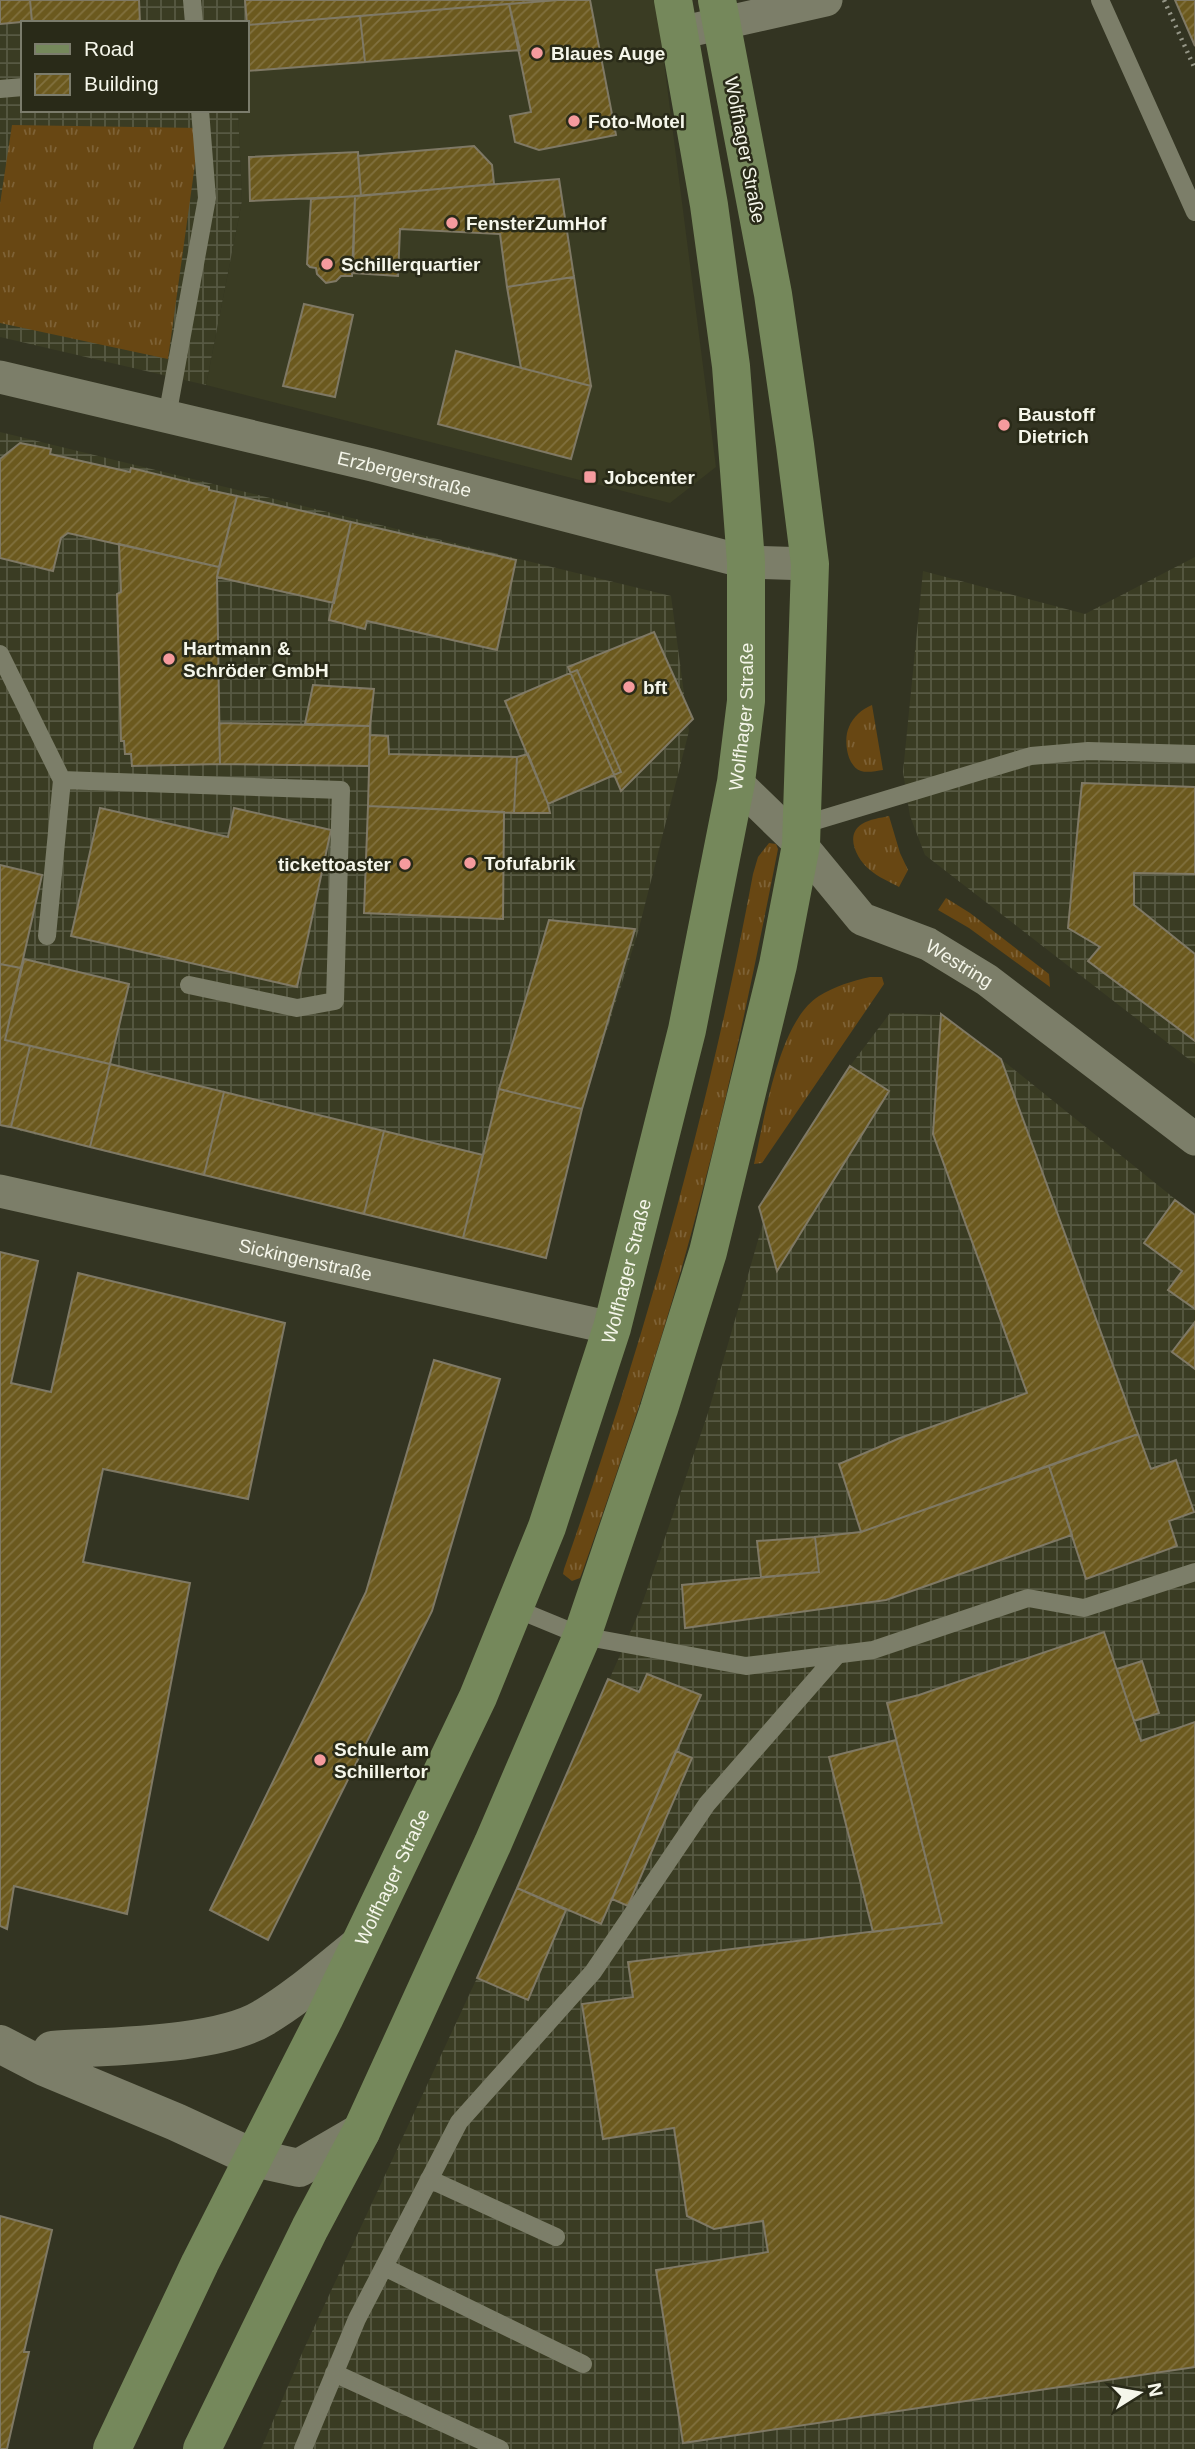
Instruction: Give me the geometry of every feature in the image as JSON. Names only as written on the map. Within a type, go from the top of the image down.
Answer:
[{"type":"main road","name":"Wolfhager Straße","points":[[202,2449],[310,2228],[361,2132],[488,1856],[582,1636],[659,1409],[708,1252],[778,965],[802,835],[810,564],[773,294],[719,13]]},
{"type":"main road","name":"Wolfhager Straße","points":[[112,2449],[200,2263],[260,2146],[478,1697],[547,1527],[612,1328],[687,1031],[736,782],[746,701],[746,562],[731,366],[709,205],[676,17]]},
{"type":"main road","points":[[0,2043],[52,2050],[182,2040],[232,2031],[262,2019],[357,1947]]},
{"type":"main road","points":[[0,2043],[44,2067],[176,2122],[260,2146],[287,2146],[299,2168],[307,2198],[310,2228]]},
{"type":"main road","points":[[52,2050],[260,2146]]},
{"type":"main road","points":[[299,2168],[361,2132]]},
{"type":"street","points":[[676,17],[826,0]]},
{"type":"street","name":"Erzbergerstraße","points":[[0,377],[386,469],[746,562],[810,564]]},
{"type":"street","name":"Westring","points":[[736,782],[802,835],[862,919],[928,944],[987,980],[1195,1139]]},
{"type":"street","name":"Sickingenstraße","points":[[0,1191],[612,1328]]},
{"type":"lane","points":[[192,0],[194,21]]},
{"type":"lane","points":[[1100,0],[1195,212]]},
{"type":"lane","points":[[0,89],[21,88]]},
{"type":"lane","points":[[167,417],[207,198],[201,112]]},
{"type":"lane","points":[[0,654],[62,780],[47,936]]},
{"type":"lane","points":[[802,835],[1031,756],[1088,751],[1195,754]]},
{"type":"lane","points":[[62,780],[341,790],[335,1001],[297,1008],[189,985]]},
{"type":"lane","points":[[514,1608],[582,1636],[746,1666],[873,1650],[1028,1598],[1084,1608],[1195,1572]]},
{"type":"lane","points":[[303,2449],[357,2319],[459,2122],[593,1972],[707,1804],[838,1654]]},
{"type":"lane","points":[[429,2179],[556,2237]]},
{"type":"lane","points":[[384,2267],[583,2364]]},
{"type":"lane","points":[[334,2373],[500,2449]]},
{"type":"path","points":[[1164,0],[1195,69]]},
{"type":"shaded area","points":[[0,0],[558,0],[248,25],[248,21],[21,21],[21,112],[238,112],[242,201],[206,385],[0,337]]},
{"type":"shaded area","points":[[558,0],[656,0],[716,467],[670,503],[206,385],[242,201],[238,112],[248,112],[248,25]]},
{"type":"shaded area","points":[[0,432],[671,596],[689,731],[638,932],[582,1109],[546,1258],[0,1126]]},
{"type":"shaded area","points":[[1195,557],[1195,1064],[925,855],[910,816],[903,772],[923,571],[1085,614]]},
{"type":"shaded area","points":[[890,1013],[941,1015],[1001,1059],[1195,1215],[1195,2449],[261,2449],[303,2351],[477,1978],[640,1610],[708,1413],[763,1223],[759,1207],[850,1066]]},
{"type":"green space","points":[[12,125],[200,128],[168,359],[0,323],[0,204]]},
{"type":"green space","points":[[872,705],[883,770],[863,772],[852,764],[849,758],[846,738],[853,720],[861,711]]},
{"type":"green space","points":[[889,816],[908,870],[899,887],[865,866],[853,841],[854,834],[862,824]]},
{"type":"green space","points":[[769,843],[776,844],[778,849],[742,1025],[688,1247],[645,1388],[598,1527],[580,1578],[572,1581],[563,1574],[564,1569],[621,1398],[672,1225],[716,1051],[753,874],[758,857]]},
{"type":"green space","points":[[946,898],[970,913],[1049,974],[1050,987],[969,928],[938,910]]},
{"type":"green space","points":[[870,977],[882,977],[884,984],[762,1163],[754,1164],[775,1072],[793,1027],[805,1009],[819,996],[844,984]]},
{"type":"building","points":[[0,0],[30,0],[32,21],[0,24]]},
{"type":"building","points":[[30,0],[139,0],[140,21],[32,21]]},
{"type":"building","points":[[245,0],[558,0],[248,25]]},
{"type":"building","points":[[590,0],[616,135],[539,150],[515,142],[510,116],[531,112],[509,4]]},
{"type":"building","points":[[1175,0],[1195,0],[1195,46]]},
{"type":"building","points":[[509,4],[520,50],[365,62],[360,16]]},
{"type":"building","points":[[360,16],[365,62],[248,71],[248,25]]},
{"type":"building","points":[[474,146],[492,165],[494,184],[361,196],[358,156]]},
{"type":"building","points":[[358,152],[361,196],[250,201],[249,157]]},
{"type":"building","points":[[559,179],[574,277],[507,287],[500,234],[400,229],[398,276],[353,273],[355,196]]},
{"type":"building","points":[[355,196],[352,276],[341,276],[336,281],[326,283],[317,274],[316,268],[307,264],[311,199]]},
{"type":"building","points":[[574,277],[591,386],[521,368],[507,287]]},
{"type":"building","points":[[304,304],[353,315],[335,397],[283,386]]},
{"type":"building","points":[[456,351],[591,386],[571,459],[438,424]]},
{"type":"building","points":[[20,443],[51,449],[50,454],[130,472],[131,468],[237,496],[219,567],[68,533],[61,538],[53,571],[0,558],[0,459]]},
{"type":"building","points":[[237,496],[351,522],[334,603],[217,577]]},
{"type":"building","points":[[351,522],[516,560],[497,650],[367,621],[365,629],[329,620]]},
{"type":"building","name":"Hartmann & Schröder GmbH","points":[[119,544],[219,567],[220,764],[132,766],[131,754],[125,754],[124,741],[121,741],[117,594],[121,592]]},
{"type":"building","points":[[654,632],[693,719],[621,791],[568,667]]},
{"type":"building","points":[[577,670],[621,772],[548,804],[505,701]]},
{"type":"building","points":[[313,685],[374,689],[370,726],[305,724]]},
{"type":"building","points":[[219,723],[370,726],[369,766],[220,764]]},
{"type":"building","points":[[370,735],[388,736],[389,754],[517,757],[514,813],[368,806]]},
{"type":"building","points":[[528,754],[550,813],[514,813],[517,757]]},
{"type":"building","points":[[1082,783],[1195,787],[1195,874],[1134,873],[1134,905],[1195,954],[1195,1041],[1088,961],[1100,947],[1068,928]]},
{"type":"building","points":[[368,806],[504,812],[503,919],[364,913]]},
{"type":"building","points":[[100,808],[228,837],[234,808],[331,830],[297,987],[71,936]]},
{"type":"building","points":[[0,865],[42,875],[21,968],[0,964]]},
{"type":"building","points":[[549,920],[635,929],[582,1109],[499,1089]]},
{"type":"building","points":[[24,959],[129,984],[110,1064],[5,1040]]},
{"type":"building","points":[[0,964],[21,968],[5,1040],[30,1046],[11,1127],[0,1125]]},
{"type":"building","points":[[941,1014],[1001,1059],[1138,1434],[861,1532],[839,1464],[900,1438],[1027,1393],[933,1134]]},
{"type":"building","points":[[30,1046],[110,1064],[90,1147],[11,1127]]},
{"type":"building","points":[[110,1064],[224,1092],[204,1175],[90,1147]]},
{"type":"building","points":[[850,1066],[889,1091],[777,1271],[759,1207]]},
{"type":"building","points":[[499,1089],[582,1109],[546,1258],[463,1238]]},
{"type":"building","points":[[224,1092],[384,1131],[364,1214],[204,1175]]},
{"type":"building","points":[[384,1131],[483,1155],[463,1238],[364,1214]]},
{"type":"building","points":[[1175,1200],[1195,1215],[1195,1309],[1168,1290],[1182,1271],[1144,1243]]},
{"type":"building","points":[[0,1252],[38,1261],[11,1383],[51,1392],[78,1273],[285,1323],[248,1499],[103,1469],[83,1562],[190,1583],[127,1914],[14,1886],[7,1929],[0,1926]]},
{"type":"building","points":[[1195,1322],[1195,1369],[1172,1352]]},
{"type":"building","name":"Schule am Schillertor","points":[[434,1360],[500,1379],[432,1611],[268,1940],[210,1910],[366,1592]]},
{"type":"building","points":[[1138,1434],[1151,1469],[1176,1460],[1194,1512],[1169,1521],[1177,1546],[1086,1579],[1049,1466]]},
{"type":"building","points":[[1049,1466],[1072,1535],[886,1600],[685,1628],[682,1585],[819,1572],[815,1537],[861,1532]]},
{"type":"building","points":[[815,1537],[819,1572],[761,1577],[757,1541]]},
{"type":"building","points":[[1104,1632],[1141,1741],[1195,1722],[1195,2367],[683,2443],[656,2270],[768,2252],[763,2221],[714,2229],[687,2216],[674,2128],[603,2139],[582,2004],[633,1997],[628,1962],[942,1923],[887,1703],[919,1695]]},
{"type":"building","points":[[1142,1661],[1159,1713],[1134,1721],[1117,1669]]},
{"type":"building","points":[[647,1674],[701,1695],[601,1924],[517,1888],[608,1679],[639,1692]]},
{"type":"building","points":[[896,1740],[942,1923],[873,1932],[829,1757]]},
{"type":"building","points":[[676,1751],[692,1758],[628,1906],[612,1899]]},
{"type":"building","points":[[517,1888],[566,1910],[528,2000],[477,1978]]},
{"type":"building","points":[[0,2216],[52,2230],[24,2352],[29,2352],[7,2449],[0,2449]]},
{"type":"place","name":"Blaues Auge","points":[[537,53]]},
{"type":"place","name":"Foto-Motel","points":[[574,121]]},
{"type":"place","name":"FensterZumHof","points":[[452,223]]},
{"type":"place","name":"Schillerquartier","points":[[327,264]]},
{"type":"place","name":"Baustoff Dietrich","points":[[1004,425]]},
{"type":"place","name":"Jobcenter","points":[[590,477]]},
{"type":"place","name":"Hartmann & Schröder GmbH","points":[[169,659]]},
{"type":"place","name":"bft","points":[[629,687]]},
{"type":"place","name":"Tofufabrik","points":[[470,863]]},
{"type":"place","name":"tickettoaster","points":[[405,864]]},
{"type":"place","name":"Schule am Schillertor","points":[[320,1760]]}]
